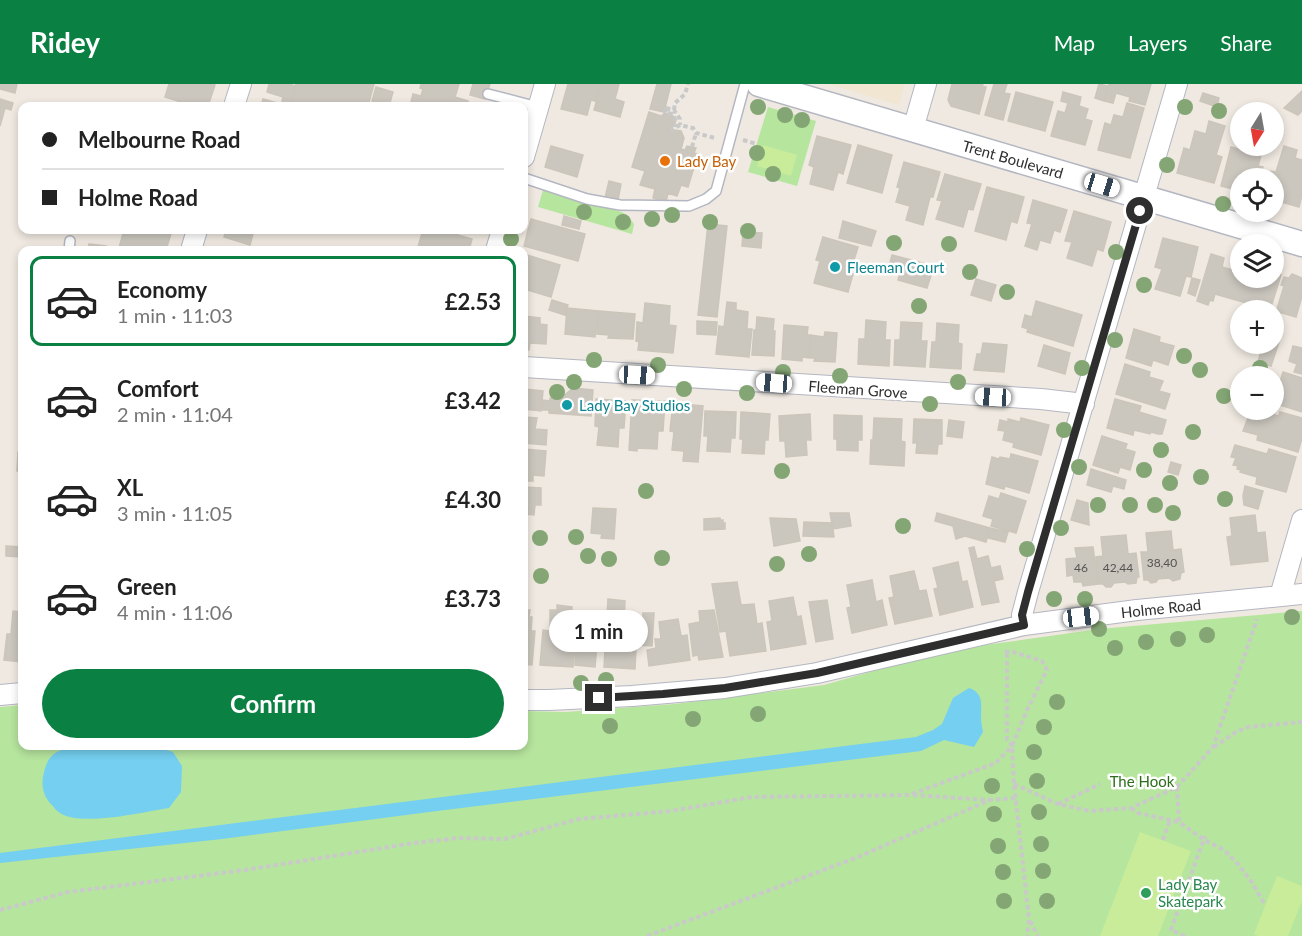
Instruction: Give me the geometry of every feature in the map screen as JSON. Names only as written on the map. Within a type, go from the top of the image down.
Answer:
[{"type":"street","points":[[235,102],[241,84]]},
{"type":"street","points":[[528,143],[545,84]]},
{"type":"street","name":"Trent Boulevard","points":[[759,84],[1302,244]]},
{"type":"street","points":[[913,129],[926,84]]},
{"type":"street","points":[[1024,625],[1022,615],[1028,592],[1177,84]]},
{"type":"street","name":"Fleeman Grove","points":[[528,367],[1084,404]]},
{"type":"street","points":[[1273,596],[1302,520]]},
{"type":"street","name":"Holme Road","points":[[528,699],[632,696],[725,688],[817,673],[1024,625],[1126,611],[1302,594]]},
{"type":"street","points":[[0,695],[18,693]]},
{"type":"lane","points":[[528,179],[587,199],[620,206],[689,206],[706,199],[716,191],[745,84]]},
{"type":"lane","points":[[488,94],[519,102]]},
{"type":"lane","points":[[528,104],[538,107]]},
{"type":"path","points":[[680,125],[680,119],[674,110],[675,103],[685,94],[686,84]]},
{"type":"path","points":[[674,110],[666,108],[665,112],[672,114],[676,121],[672,130],[680,125],[693,128],[696,133],[729,142]]},
{"type":"path","points":[[692,147],[696,133]]},
{"type":"path","points":[[1214,747],[1273,596]]},
{"type":"path","points":[[909,795],[996,763],[1012,746],[1047,670],[1042,662],[1010,651],[1003,652],[1001,629]]},
{"type":"path","points":[[1007,652],[1007,739],[1012,746],[1029,919],[1027,936]]},
{"type":"path","points":[[1014,784],[1058,804],[1090,811],[1131,808],[1177,787],[1214,747],[1236,732],[1248,727],[1302,722]]},
{"type":"path","points":[[1058,804],[1100,784]]},
{"type":"path","points":[[1177,787],[1179,822]]},
{"type":"path","points":[[0,910],[68,892],[245,870],[414,843],[459,838],[505,839],[579,819],[671,812],[752,797],[909,795],[990,800],[1016,798]]},
{"type":"path","points":[[647,936],[858,857],[990,800]]},
{"type":"path","points":[[1131,808],[1138,813],[1179,822],[1224,850],[1251,881],[1265,905]]},
{"type":"path","points":[[1163,840],[1170,820]]},
{"type":"path","points":[[1185,936],[1170,930],[1204,837]]},
{"type":"path","points":[[1029,919],[1038,936]]},
{"type":"shaded area","points":[[829,84],[905,84],[899,105]]},
{"type":"green space","points":[[768,107],[816,121],[797,186],[748,172]]},
{"type":"green space","points":[[763,145],[797,155],[791,176],[757,166]]},
{"type":"green space","points":[[543,190],[622,212],[634,224],[632,234],[538,207]]},
{"type":"green space","name":"The Hook","points":[[1302,611],[1302,936],[0,936],[0,707],[18,705],[18,750],[528,750],[528,711],[565,712],[675,704],[824,685],[912,660],[978,646],[1099,629]]},
{"type":"green space","name":"Lady Bay Skatepark","points":[[1140,832],[1191,851],[1158,936],[1100,936]]},
{"type":"green space","points":[[1277,876],[1302,886],[1302,901],[1288,936],[1258,936],[1254,934]]},
{"type":"water","points":[[969,688],[977,693],[981,704],[983,732],[974,747],[944,740],[921,751],[222,839],[0,863],[0,853],[916,737],[942,724],[953,698]]},
{"type":"water","points":[[166,750],[173,752],[182,766],[181,792],[169,808],[97,819],[70,817],[56,810],[43,789],[43,777],[48,760],[59,751]]},
{"type":"building","points":[[0,84],[17,84],[15,93],[0,89]]},
{"type":"building","points":[[169,84],[215,85],[209,102],[181,102],[165,97]]},
{"type":"building","points":[[269,84],[295,86],[291,102],[282,101],[283,97],[267,92]]},
{"type":"building","points":[[296,84],[374,84],[369,102],[291,102]]},
{"type":"building","points":[[421,84],[459,84],[455,97],[468,102],[411,102],[413,94],[421,96],[423,89],[420,88]]},
{"type":"building","points":[[473,84],[490,84],[485,99],[470,95]]},
{"type":"building","points":[[568,84],[600,84],[595,101],[591,100],[587,115],[561,109]]},
{"type":"building","points":[[601,84],[619,84],[615,99],[624,102],[620,117],[594,110]]},
{"type":"building","points":[[657,84],[671,84],[664,112],[650,109]]},
{"type":"building","points":[[952,84],[983,84],[982,86],[986,87],[979,114],[951,106],[948,100]]},
{"type":"building","points":[[994,84],[1007,84],[1004,93],[1010,94],[1003,120],[985,115]]},
{"type":"building","points":[[1099,84],[1108,86],[1104,101],[1095,98]]},
{"type":"building","points":[[1109,84],[1151,84],[1145,105],[1129,101],[1130,97],[1116,93],[1113,103],[1104,101]]},
{"type":"building","points":[[376,87],[393,92],[390,102],[372,101]]},
{"type":"building","points":[[1302,91],[1302,111],[1298,115],[1284,108]]},
{"type":"building","points":[[1016,92],[1053,102],[1045,131],[1008,121]]},
{"type":"building","points":[[1063,92],[1081,97],[1079,106],[1088,109],[1085,119],[1092,121],[1085,145],[1051,136],[1058,111],[1065,113],[1068,103],[1061,101]]},
{"type":"building","points":[[1203,93],[1219,98],[1217,107],[1200,101]]},
{"type":"building","points":[[0,99],[13,103],[11,110],[5,108],[0,126]]},
{"type":"building","points":[[1127,103],[1144,108],[1130,158],[1098,150],[1105,123],[1111,125],[1114,115],[1123,117]]},
{"type":"building","name":"Lady Bay","points":[[649,112],[661,116],[665,113],[672,115],[676,120],[674,126],[669,129],[672,133],[675,130],[681,131],[684,138],[681,149],[685,150],[687,146],[696,148],[694,153],[698,154],[688,187],[681,185],[677,196],[668,193],[666,202],[653,198],[655,189],[640,185],[645,171],[632,167]]},
{"type":"building","points":[[1209,121],[1225,126],[1216,155],[1222,157],[1214,183],[1177,173],[1184,148],[1190,150],[1195,131],[1206,134]]},
{"type":"building","points":[[817,136],[851,145],[843,174],[838,172],[833,190],[810,184],[814,167],[809,165]]},
{"type":"building","points":[[858,145],[892,155],[882,193],[847,183]]},
{"type":"building","points":[[551,146],[583,155],[577,177],[545,167]]},
{"type":"building","points":[[1284,146],[1297,150],[1295,158],[1302,160],[1302,195],[1299,207],[1284,203],[1284,168],[1277,168],[1281,156],[1284,156]]},
{"type":"building","points":[[1230,151],[1230,156],[1261,156],[1258,166],[1263,168],[1230,168],[1230,188],[1221,186]]},
{"type":"building","points":[[904,162],[940,172],[933,197],[930,197],[923,225],[906,220],[910,206],[896,202],[900,188],[897,187]]},
{"type":"building","points":[[945,174],[981,184],[973,210],[968,209],[963,227],[936,219],[942,201],[937,200]]},
{"type":"building","points":[[609,181],[621,184],[618,200],[605,198]]},
{"type":"building","points":[[987,187],[1024,197],[1017,223],[1011,221],[1006,240],[975,231]]},
{"type":"building","points":[[1033,200],[1067,210],[1060,232],[1054,230],[1050,243],[1040,240],[1037,250],[1025,246],[1032,224],[1027,223]]},
{"type":"building","points":[[1074,211],[1111,222],[1103,251],[1097,249],[1092,266],[1067,258],[1072,242],[1065,241]]},
{"type":"building","points":[[564,216],[581,221],[579,229],[562,225]]},
{"type":"building","points":[[531,219],[585,234],[578,261],[524,246]]},
{"type":"building","points":[[843,221],[876,231],[871,246],[839,238]]},
{"type":"building","points":[[708,224],[727,226],[717,317],[698,315]]},
{"type":"building","points":[[743,232],[762,233],[761,248],[742,246]]},
{"type":"building","points":[[123,234],[171,234],[167,246],[120,246]]},
{"type":"building","points":[[225,234],[253,234],[250,245],[224,237]]},
{"type":"building","points":[[422,234],[454,234],[472,239],[470,246],[418,246]]},
{"type":"building","name":"Fleeman Court","points":[[823,237],[858,247],[850,273],[853,274],[848,292],[814,283],[820,261],[816,260]]},
{"type":"building","points":[[1163,238],[1198,247],[1191,277],[1186,276],[1180,296],[1155,289],[1162,269],[1155,267]]},
{"type":"building","points":[[1211,254],[1224,258],[1222,267],[1230,269],[1230,288],[1277,288],[1273,300],[1236,300],[1215,294],[1213,301],[1210,300],[1208,305],[1197,301]]},
{"type":"building","points":[[528,255],[560,265],[551,297],[528,290]]},
{"type":"building","points":[[892,255],[934,266],[927,288],[898,280],[900,273],[888,270]]},
{"type":"building","points":[[1292,274],[1302,278],[1302,296],[1296,317],[1284,313],[1284,300],[1280,300],[1284,288],[1284,277],[1289,278]]},
{"type":"building","points":[[1192,278],[1200,280],[1195,296],[1188,293]]},
{"type":"building","points":[[976,279],[996,285],[991,301],[971,295]]},
{"type":"building","points":[[552,300],[568,305],[565,315],[549,310]]},
{"type":"building","points":[[1036,301],[1082,315],[1073,346],[1027,332],[1028,329],[1022,327],[1025,315],[1032,317]]},
{"type":"building","points":[[727,302],[736,303],[736,310],[748,312],[747,329],[752,329],[749,357],[716,354],[719,326],[724,327]]},
{"type":"building","points":[[645,303],[670,306],[669,325],[676,326],[673,353],[638,350],[637,322],[643,323]]},
{"type":"building","points":[[567,308],[598,311],[595,337],[565,334]]},
{"type":"building","points":[[599,311],[635,314],[633,339],[608,338],[609,335],[597,334]]},
{"type":"building","points":[[528,316],[540,318],[540,324],[547,325],[546,344],[530,343],[529,350]]},
{"type":"building","points":[[757,317],[774,319],[774,356],[752,355]]},
{"type":"building","points":[[866,320],[886,322],[885,340],[890,340],[889,366],[858,364],[859,339],[865,339]]},
{"type":"building","points":[[697,321],[717,322],[716,335],[697,334]]},
{"type":"building","points":[[901,322],[922,323],[921,341],[927,341],[925,367],[894,365],[895,340],[900,340]]},
{"type":"building","points":[[937,323],[959,325],[958,343],[962,344],[961,369],[930,367],[932,342],[936,342]]},
{"type":"building","points":[[784,325],[808,327],[807,335],[811,335],[809,358],[802,357],[802,361],[782,359]]},
{"type":"building","points":[[1134,329],[1160,337],[1159,342],[1174,346],[1168,365],[1153,360],[1151,366],[1126,358]]},
{"type":"building","points":[[825,332],[837,333],[835,362],[814,361],[815,358],[809,358],[811,335],[824,337]]},
{"type":"building","points":[[983,343],[1007,345],[1004,372],[974,370],[977,354],[981,354]]},
{"type":"building","points":[[1044,345],[1070,353],[1065,374],[1038,366]]},
{"type":"building","points":[[1293,346],[1302,348],[1302,374],[1294,372],[1297,364],[1289,361]]},
{"type":"building","points":[[1260,354],[1275,354],[1271,366],[1258,362]]},
{"type":"building","points":[[1125,364],[1150,372],[1149,377],[1163,381],[1159,391],[1170,394],[1165,409],[1116,394]]},
{"type":"building","points":[[1284,372],[1302,378],[1302,412],[1284,406]]},
{"type":"building","name":"Lady Bay Studios","points":[[573,388],[593,390],[591,416],[549,413],[549,410],[542,410],[543,400],[561,398]]},
{"type":"building","points":[[528,389],[543,391],[541,411],[528,409]]},
{"type":"building","points":[[596,399],[626,401],[624,428],[619,428],[618,447],[597,445],[599,427],[595,426]]},
{"type":"building","points":[[1115,399],[1141,406],[1139,412],[1166,420],[1162,434],[1134,430],[1133,435],[1107,428]]},
{"type":"building","points":[[632,400],[665,401],[663,431],[658,431],[657,449],[629,450]]},
{"type":"building","points":[[673,403],[703,406],[698,462],[683,461],[684,451],[672,450],[674,432],[670,431]]},
{"type":"building","points":[[705,411],[736,412],[735,438],[731,438],[730,452],[707,451],[708,436],[704,436]]},
{"type":"building","points":[[741,412],[770,414],[768,440],[765,440],[764,454],[742,453]]},
{"type":"building","points":[[1284,413],[1302,418],[1302,438],[1298,452],[1257,440],[1258,435],[1243,431],[1247,420],[1284,420]]},
{"type":"building","points":[[810,414],[811,440],[806,440],[807,455],[786,457],[785,441],[780,441],[779,416]]},
{"type":"building","points":[[834,415],[862,416],[862,440],[858,440],[858,451],[837,450],[837,439],[834,439]]},
{"type":"building","points":[[528,417],[537,418],[535,429],[547,430],[546,445],[528,443]]},
{"type":"building","points":[[874,418],[902,419],[901,441],[905,442],[904,466],[870,464]]},
{"type":"building","points":[[1021,418],[1049,425],[1041,455],[1013,447],[1014,443],[1003,440],[1005,431],[998,430],[1000,420],[1020,422]]},
{"type":"building","points":[[914,419],[942,420],[942,444],[938,444],[937,454],[916,453],[917,443],[913,443]]},
{"type":"building","points":[[949,420],[964,422],[962,438],[947,436]]},
{"type":"building","points":[[1102,436],[1127,444],[1125,449],[1135,452],[1130,470],[1120,467],[1118,473],[1093,465]]},
{"type":"building","points":[[1235,445],[1267,454],[1269,449],[1296,457],[1286,492],[1256,484],[1257,477],[1240,472],[1241,470],[1237,469],[1238,466],[1233,465],[1236,458],[1231,457]]},
{"type":"building","points":[[528,449],[546,451],[544,476],[533,475],[533,481],[528,481]]},
{"type":"building","points":[[1011,454],[1038,461],[1029,493],[1005,486],[1004,489],[986,484],[992,457],[1010,459]]},
{"type":"building","points":[[1171,462],[1181,465],[1178,475],[1168,472]]},
{"type":"building","points":[[1091,469],[1126,480],[1124,489],[1113,486],[1111,492],[1087,485]]},
{"type":"building","points":[[1245,486],[1263,491],[1258,509],[1244,505]]},
{"type":"building","points":[[528,487],[541,488],[541,505],[535,505],[534,515],[528,514]]},
{"type":"building","points":[[1001,493],[1026,501],[1016,533],[991,526],[993,519],[983,516],[989,496],[999,499]]},
{"type":"building","points":[[1077,500],[1088,503],[1089,525],[1071,520]]},
{"type":"building","points":[[593,508],[616,509],[614,539],[601,538],[602,534],[591,533]]},
{"type":"building","points":[[830,513],[849,513],[851,526],[833,529]]},
{"type":"building","points":[[937,513],[990,528],[986,542],[965,536],[956,539],[953,526],[935,521]]},
{"type":"building","points":[[1255,515],[1257,533],[1265,532],[1268,561],[1231,565],[1227,537],[1232,536],[1230,518]]},
{"type":"building","points":[[720,518],[723,524],[725,523],[725,529],[704,530],[704,519]]},
{"type":"building","points":[[770,518],[796,519],[800,541],[774,546]]},
{"type":"building","points":[[804,522],[832,523],[834,537],[803,536]]},
{"type":"building","points":[[990,528],[1008,532],[1005,542],[988,538]]},
{"type":"building","points":[[1171,531],[1173,550],[1181,549],[1184,572],[1181,573],[1180,579],[1173,581],[1169,578],[1158,579],[1151,583],[1144,580],[1141,552],[1148,552],[1146,533]]},
{"type":"building","points":[[1126,535],[1128,554],[1136,553],[1139,577],[1136,583],[1114,583],[1111,587],[1099,584],[1096,557],[1103,556],[1101,537]]},
{"type":"building","points":[[6,546],[18,547],[18,557],[6,556]]},
{"type":"building","points":[[974,547],[977,559],[988,556],[991,568],[1000,566],[1003,579],[994,581],[999,602],[982,605],[969,548]]},
{"type":"building","points":[[1093,547],[1098,584],[1083,586],[1082,582],[1074,582],[1073,575],[1067,576],[1066,559],[1077,558],[1075,548]]},
{"type":"building","points":[[958,562],[962,582],[967,581],[973,607],[940,615],[934,589],[938,588],[933,568]]},
{"type":"building","points":[[914,571],[919,591],[926,590],[932,616],[895,624],[889,598],[894,597],[890,576]]},
{"type":"building","points":[[872,580],[876,602],[882,600],[887,625],[852,633],[847,608],[851,607],[847,585]]},
{"type":"building","points":[[737,582],[741,605],[754,604],[757,624],[762,623],[766,651],[730,656],[726,631],[720,632],[712,584]]},
{"type":"building","points":[[793,597],[797,617],[801,616],[806,644],[771,650],[767,622],[772,621],[769,601]]},
{"type":"building","points":[[608,599],[625,601],[624,620],[634,621],[633,640],[626,640],[626,647],[636,648],[635,669],[604,667]]},
{"type":"building","points":[[827,600],[833,639],[816,642],[809,602]]},
{"type":"building","points":[[557,605],[572,607],[571,632],[576,633],[573,667],[540,665],[543,630],[550,631],[550,610],[557,610]]},
{"type":"building","points":[[528,610],[530,610],[529,617],[532,617],[531,631],[535,631],[532,665],[528,664]]},
{"type":"building","points":[[714,610],[723,657],[699,660],[698,655],[693,656],[689,624],[700,622],[699,611]]},
{"type":"building","points":[[13,611],[18,612],[18,662],[4,660],[7,634],[11,634]]},
{"type":"building","points":[[579,612],[605,614],[603,643],[597,643],[595,667],[575,665]]},
{"type":"building","points":[[643,613],[654,613],[652,646],[637,645],[638,628],[642,628]]},
{"type":"building","points":[[678,619],[681,636],[687,635],[690,660],[649,666],[647,650],[656,648],[655,639],[661,639],[659,622]]},
{"type":"place","name":"Lady Bay","points":[[665,161]]},
{"type":"place","name":"Fleeman Court","points":[[835,267]]},
{"type":"place","name":"Lady Bay Studios","points":[[567,405]]},
{"type":"place","name":"Lady Bay Skatepark","points":[[1146,893]]},
{"type":"route","points":[[599,698],[725,688],[817,673],[1024,625],[1022,615],[1028,592],[1140,211]]}]
